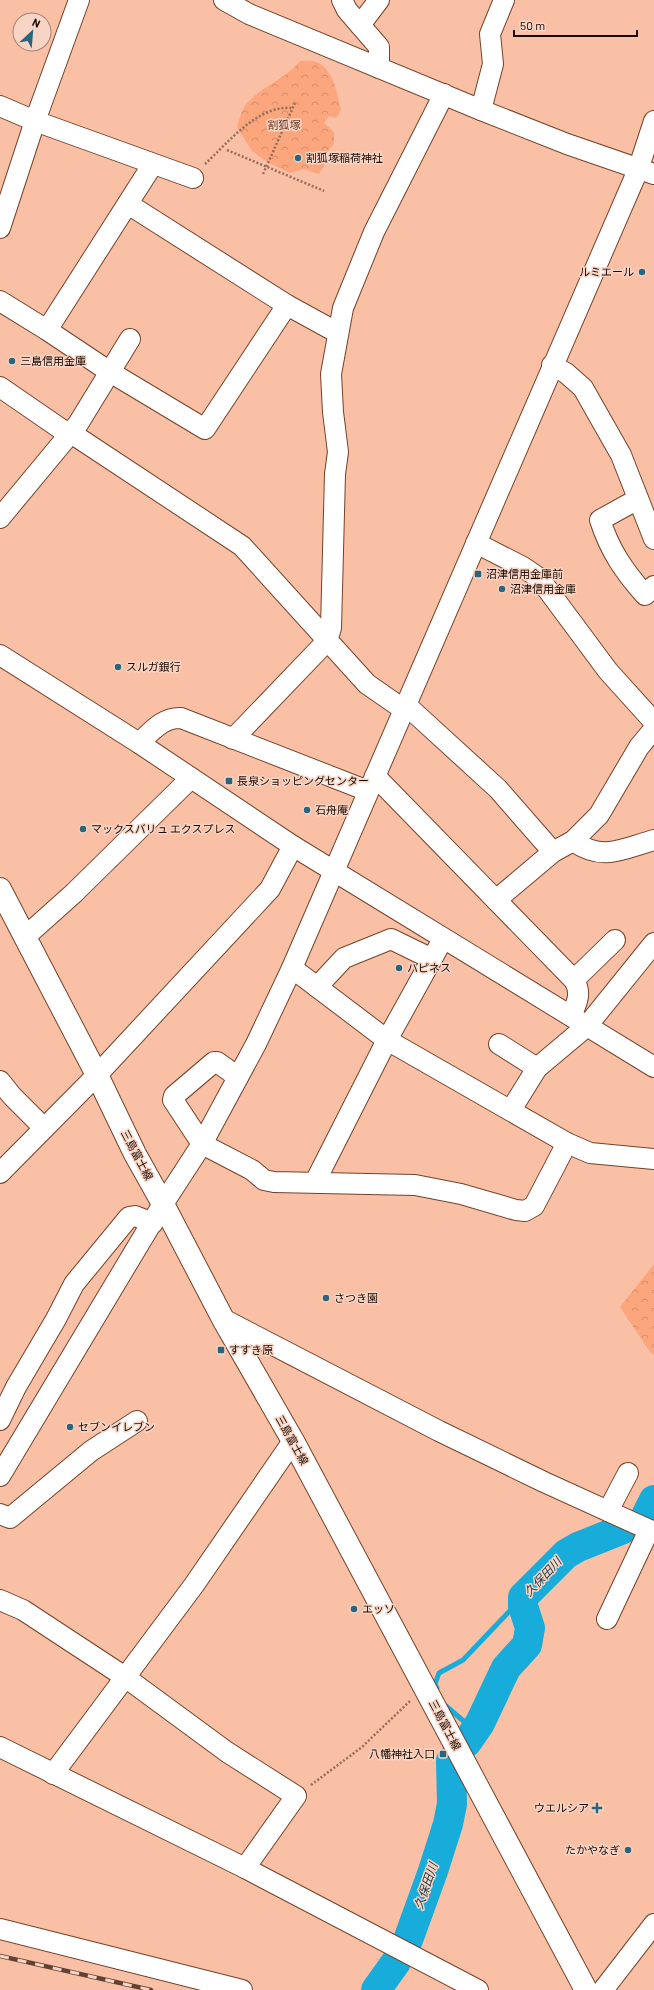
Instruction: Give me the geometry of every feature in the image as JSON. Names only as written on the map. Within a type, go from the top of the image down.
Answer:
[{"type":"main road","name":"三島富士線","points":[[0,889],[26,936],[97,1075],[134,1154],[163,1204],[223,1318],[293,1441],[586,1990]]},
{"type":"street","points":[[0,228],[35,121],[79,0]]},
{"type":"street","points":[[224,0],[249,14],[481,110],[646,172]]},
{"type":"street","points":[[342,0],[347,10],[379,47],[379,68]]},
{"type":"street","points":[[360,25],[379,0]]},
{"type":"street","points":[[481,110],[492,64],[490,34],[504,0]]},
{"type":"street","points":[[233,739],[327,641],[331,628],[335,474],[338,452],[333,412],[331,374],[343,308],[374,232],[444,94]]},
{"type":"street","points":[[0,106],[35,121],[193,178]]},
{"type":"street","points":[[0,1476],[163,1204],[202,1144],[256,1044],[292,968],[552,365],[646,172],[654,121]]},
{"type":"street","points":[[47,330],[153,164]]},
{"type":"street","points":[[128,204],[287,305],[338,333]]},
{"type":"street","points":[[0,301],[110,372],[205,429],[287,305]]},
{"type":"street","points":[[0,518],[71,433],[130,340]]},
{"type":"street","points":[[552,365],[566,373],[583,388],[621,455],[654,540]]},
{"type":"street","points":[[0,387],[61,429],[71,433],[242,546],[367,684],[404,707],[498,789],[553,852]]},
{"type":"street","points":[[638,499],[600,520],[607,542],[625,572],[645,595],[654,586]]},
{"type":"street","points":[[476,543],[523,567],[539,578],[608,671],[654,722]]},
{"type":"street","points":[[0,655],[140,743],[294,846],[443,939],[654,1067]]},
{"type":"street","points":[[140,743],[151,732],[170,718],[181,718],[233,739],[372,784],[496,900],[574,980],[578,986],[579,1021]]},
{"type":"street","points":[[496,900],[553,852],[572,842],[599,815],[639,747],[654,729]]},
{"type":"street","points":[[26,936],[74,894],[191,778]]},
{"type":"street","points":[[572,842],[585,850],[607,854],[654,840]]},
{"type":"street","points":[[0,1173],[97,1075],[270,889],[294,846]]},
{"type":"street","points":[[317,987],[344,958],[391,939],[432,959]]},
{"type":"street","points":[[315,1182],[388,1040],[443,939]]},
{"type":"street","points":[[574,980],[615,940]]},
{"type":"street","points":[[511,1110],[537,1068],[579,1021],[654,943]]},
{"type":"street","points":[[292,968],[388,1040],[567,1143],[590,1153],[654,1159]]},
{"type":"street","points":[[499,1044],[537,1068]]},
{"type":"street","points":[[238,1077],[217,1062],[214,1062],[174,1096],[173,1100],[202,1144],[252,1170],[264,1180],[415,1185],[461,1194],[516,1210],[525,1211],[534,1206],[567,1143]]},
{"type":"street","points":[[0,1081],[12,1096],[44,1128]]},
{"type":"street","points":[[0,1420],[16,1387],[56,1319],[74,1284],[129,1216],[135,1216],[153,1223]]},
{"type":"street","points":[[223,1318],[439,1431],[651,1531],[607,1619]]},
{"type":"street","points":[[0,1514],[10,1518],[91,1451],[137,1420]]},
{"type":"street","points":[[53,1774],[194,1585],[293,1441]]},
{"type":"street","points":[[608,1511],[628,1473]]},
{"type":"street","points":[[0,1600],[23,1610],[125,1677],[227,1752],[296,1796],[244,1868]]},
{"type":"street","points":[[0,1747],[244,1868],[478,1990]]},
{"type":"street","points":[[603,1990],[654,1924]]},
{"type":"street","points":[[0,1929],[242,1990]]},
{"type":"path","points":[[263,174],[295,103]]},
{"type":"path","points":[[193,178],[201,168],[243,129],[262,115],[284,107],[292,108]]},
{"type":"path","points":[[226,150],[324,191]]},
{"type":"path","points":[[296,1796],[362,1747],[425,1687]]},
{"type":"green space","name":"割狐塚","points":[[300,61],[314,61],[326,69],[333,82],[341,110],[336,118],[329,116],[324,123],[334,132],[334,144],[327,152],[322,170],[319,174],[304,169],[290,173],[269,163],[252,151],[237,127],[242,111],[248,102],[262,90],[294,68]]},
{"type":"green space","points":[[654,1264],[654,1355],[650,1352],[620,1307]]},
{"type":"waterway","name":"久保田川","points":[[645,1518],[654,1500]]},
{"type":"waterway","name":"久保田川","points":[[467,1742],[480,1723],[506,1668],[527,1645],[530,1628],[523,1606],[523,1597],[566,1554],[578,1547],[623,1529]]},
{"type":"waterway","points":[[437,1688],[435,1684],[439,1673],[463,1660],[523,1597]]},
{"type":"waterway","points":[[446,1706],[475,1731]]},
{"type":"waterway","name":"久保田川","points":[[408,1940],[448,1824],[452,1804],[451,1761]]},
{"type":"waterway","name":"久保田川","points":[[376,1990],[396,1962]]},
{"type":"railway","points":[[0,1956],[151,1990]]},
{"type":"place","name":"割狐塚稲荷神社","points":[[298,158]]},
{"type":"place","name":"ルミエール","points":[[642,272]]},
{"type":"place","name":"三島信用金庫","points":[[12,361]]},
{"type":"place","name":"沼津信用金庫前","points":[[478,574]]},
{"type":"place","name":"沼津信用金庫","points":[[502,589]]},
{"type":"place","name":"スルガ銀行","points":[[118,667]]},
{"type":"place","name":"長泉ショッピングセンター","points":[[229,781]]},
{"type":"place","name":"石舟庵","points":[[307,810]]},
{"type":"place","name":"マックスバリュ エクスプレス","points":[[83,829]]},
{"type":"place","name":"ハピネス","points":[[399,968]]},
{"type":"place","name":"さつき園","points":[[326,1298]]},
{"type":"place","name":"すすき原","points":[[221,1350]]},
{"type":"place","name":"セブンイレブン","points":[[70,1427]]},
{"type":"place","name":"エッソ","points":[[354,1609]]},
{"type":"place","name":"八幡神社入口","points":[[443,1754]]},
{"type":"place","name":"ウエルシア","points":[[597,1808]]},
{"type":"place","name":"たかやなぎ","points":[[628,1850]]}]
